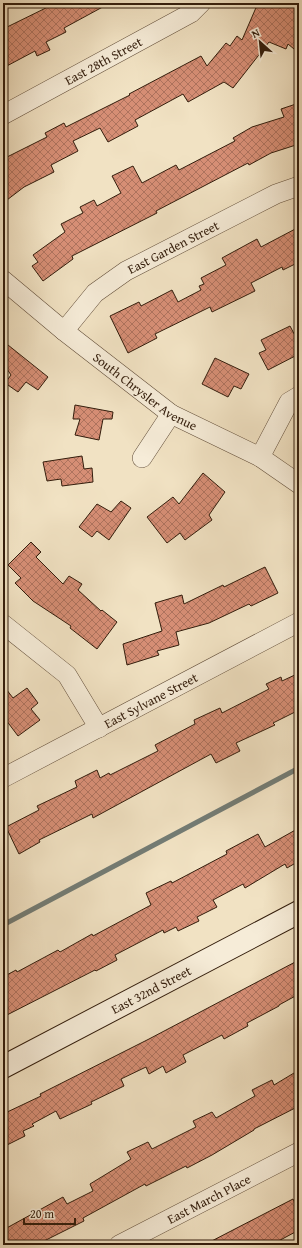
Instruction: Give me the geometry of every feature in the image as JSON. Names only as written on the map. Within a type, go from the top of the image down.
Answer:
[{"type":"street","name":"East 28th Street","points":[[3,115],[191,13],[201,3]]},
{"type":"street","name":"East Garden Street","points":[[64,331],[95,293],[126,271],[276,194],[299,186]]},
{"type":"street","name":"South Chrysler Avenue","points":[[3,280],[64,331],[171,414],[260,457],[299,484]]},
{"type":"street","points":[[260,457],[289,402],[299,396]]},
{"type":"street","points":[[142,458],[171,414]]},
{"type":"street","name":"East Sylvane Street","points":[[3,778],[299,622]]},
{"type":"street","points":[[3,624],[67,675],[99,728]]},
{"type":"street","name":"East 32nd Street","points":[[3,1067],[299,912]]},
{"type":"street","name":"East March Place","points":[[119,1245],[299,1152]]},
{"type":"building","points":[[56,3],[110,3],[64,28],[66,32],[46,42],[50,50],[37,56],[35,51],[3,68],[3,29]]},
{"type":"building","points":[[258,3],[299,3],[299,37],[294,49],[288,44],[286,49],[269,42],[233,88],[224,82],[188,102],[183,94],[135,120],[138,126],[108,142],[100,128],[73,141],[78,151],[51,165],[54,172],[24,187],[3,203],[3,159],[47,137],[45,133],[64,123],[66,127],[130,95],[129,94],[201,56],[207,66],[226,43],[230,46],[237,36],[242,40]]},
{"type":"building","points":[[299,103],[299,144],[271,153],[249,165],[248,163],[156,211],[157,213],[72,256],[73,259],[43,281],[32,266],[38,262],[33,255],[65,232],[61,224],[83,213],[80,207],[94,200],[97,206],[121,193],[112,176],[133,166],[142,183],[176,165],[179,170],[235,141],[233,138],[252,127],[284,117],[281,109]]},
{"type":"building","points":[[299,227],[299,262],[283,270],[282,267],[251,283],[255,291],[212,312],[210,307],[155,334],[157,338],[128,353],[110,316],[139,302],[141,306],[172,290],[178,302],[201,290],[199,286],[204,284],[201,278],[226,265],[222,258],[257,239],[261,247]]},
{"type":"building","points":[[290,326],[299,343],[299,354],[268,370],[259,353],[266,350],[261,340]]},
{"type":"building","points":[[3,341],[48,377],[38,390],[26,382],[18,392],[5,383],[11,375],[3,363]]},
{"type":"building","points":[[215,358],[249,374],[241,389],[234,386],[228,397],[202,384]]},
{"type":"building","points":[[75,405],[113,412],[112,419],[103,419],[99,440],[75,435],[80,419],[73,419]]},
{"type":"building","points":[[82,456],[84,469],[92,468],[93,482],[62,486],[61,479],[47,481],[43,462]]},
{"type":"building","points":[[203,473],[225,492],[209,515],[212,520],[185,540],[180,533],[167,543],[147,517],[173,497],[179,504]]},
{"type":"building","points":[[121,501],[131,508],[109,540],[97,531],[92,537],[79,527],[97,504],[111,512]]},
{"type":"building","points":[[31,542],[41,552],[36,557],[63,584],[69,576],[82,584],[78,590],[101,611],[102,610],[117,622],[97,649],[70,628],[71,626],[33,601],[15,583],[21,578],[8,565]]},
{"type":"building","points":[[265,567],[278,593],[251,606],[249,604],[209,623],[176,632],[179,645],[157,651],[159,655],[127,665],[123,644],[162,631],[155,603],[182,595],[184,604]]},
{"type":"building","points":[[299,673],[299,710],[273,723],[275,725],[236,743],[240,751],[216,763],[211,754],[93,818],[92,814],[39,840],[40,842],[19,854],[6,827],[39,810],[37,806],[77,787],[75,781],[97,770],[100,778],[109,773],[110,775],[158,751],[155,745],[195,724],[194,720],[220,708],[222,713],[269,689],[266,684],[281,677],[282,681]]},
{"type":"building","points":[[3,685],[13,698],[27,688],[38,703],[31,709],[40,720],[18,736],[3,716]]},
{"type":"building","points":[[299,828],[299,861],[287,868],[285,864],[245,888],[243,884],[213,900],[217,907],[197,917],[199,921],[178,931],[176,927],[164,933],[163,930],[115,955],[117,960],[3,1017],[3,977],[16,970],[17,972],[58,950],[60,952],[92,934],[93,936],[151,905],[146,893],[171,881],[172,883],[227,854],[226,851],[258,834],[265,847]]},
{"type":"building","points":[[299,960],[299,994],[247,1023],[248,1026],[224,1039],[222,1035],[183,1055],[186,1062],[166,1073],[163,1066],[149,1074],[146,1067],[121,1079],[124,1086],[91,1102],[92,1104],[60,1119],[56,1111],[32,1124],[34,1126],[23,1131],[25,1136],[3,1147],[3,1114],[41,1096],[40,1094],[149,1039]]},
{"type":"building","points":[[299,1070],[299,1106],[254,1129],[212,1155],[187,1168],[186,1166],[146,1186],[145,1184],[83,1218],[84,1221],[36,1245],[3,1245],[3,1230],[63,1197],[67,1204],[93,1191],[90,1184],[131,1159],[127,1152],[148,1142],[152,1149],[196,1127],[193,1121],[212,1112],[216,1118],[255,1096],[252,1090],[272,1080],[274,1085]]},
{"type":"building","points":[[293,1199],[299,1212],[299,1230],[271,1245],[204,1245]]},
{"type":"waterway","points":[[3,925],[299,768]]}]
